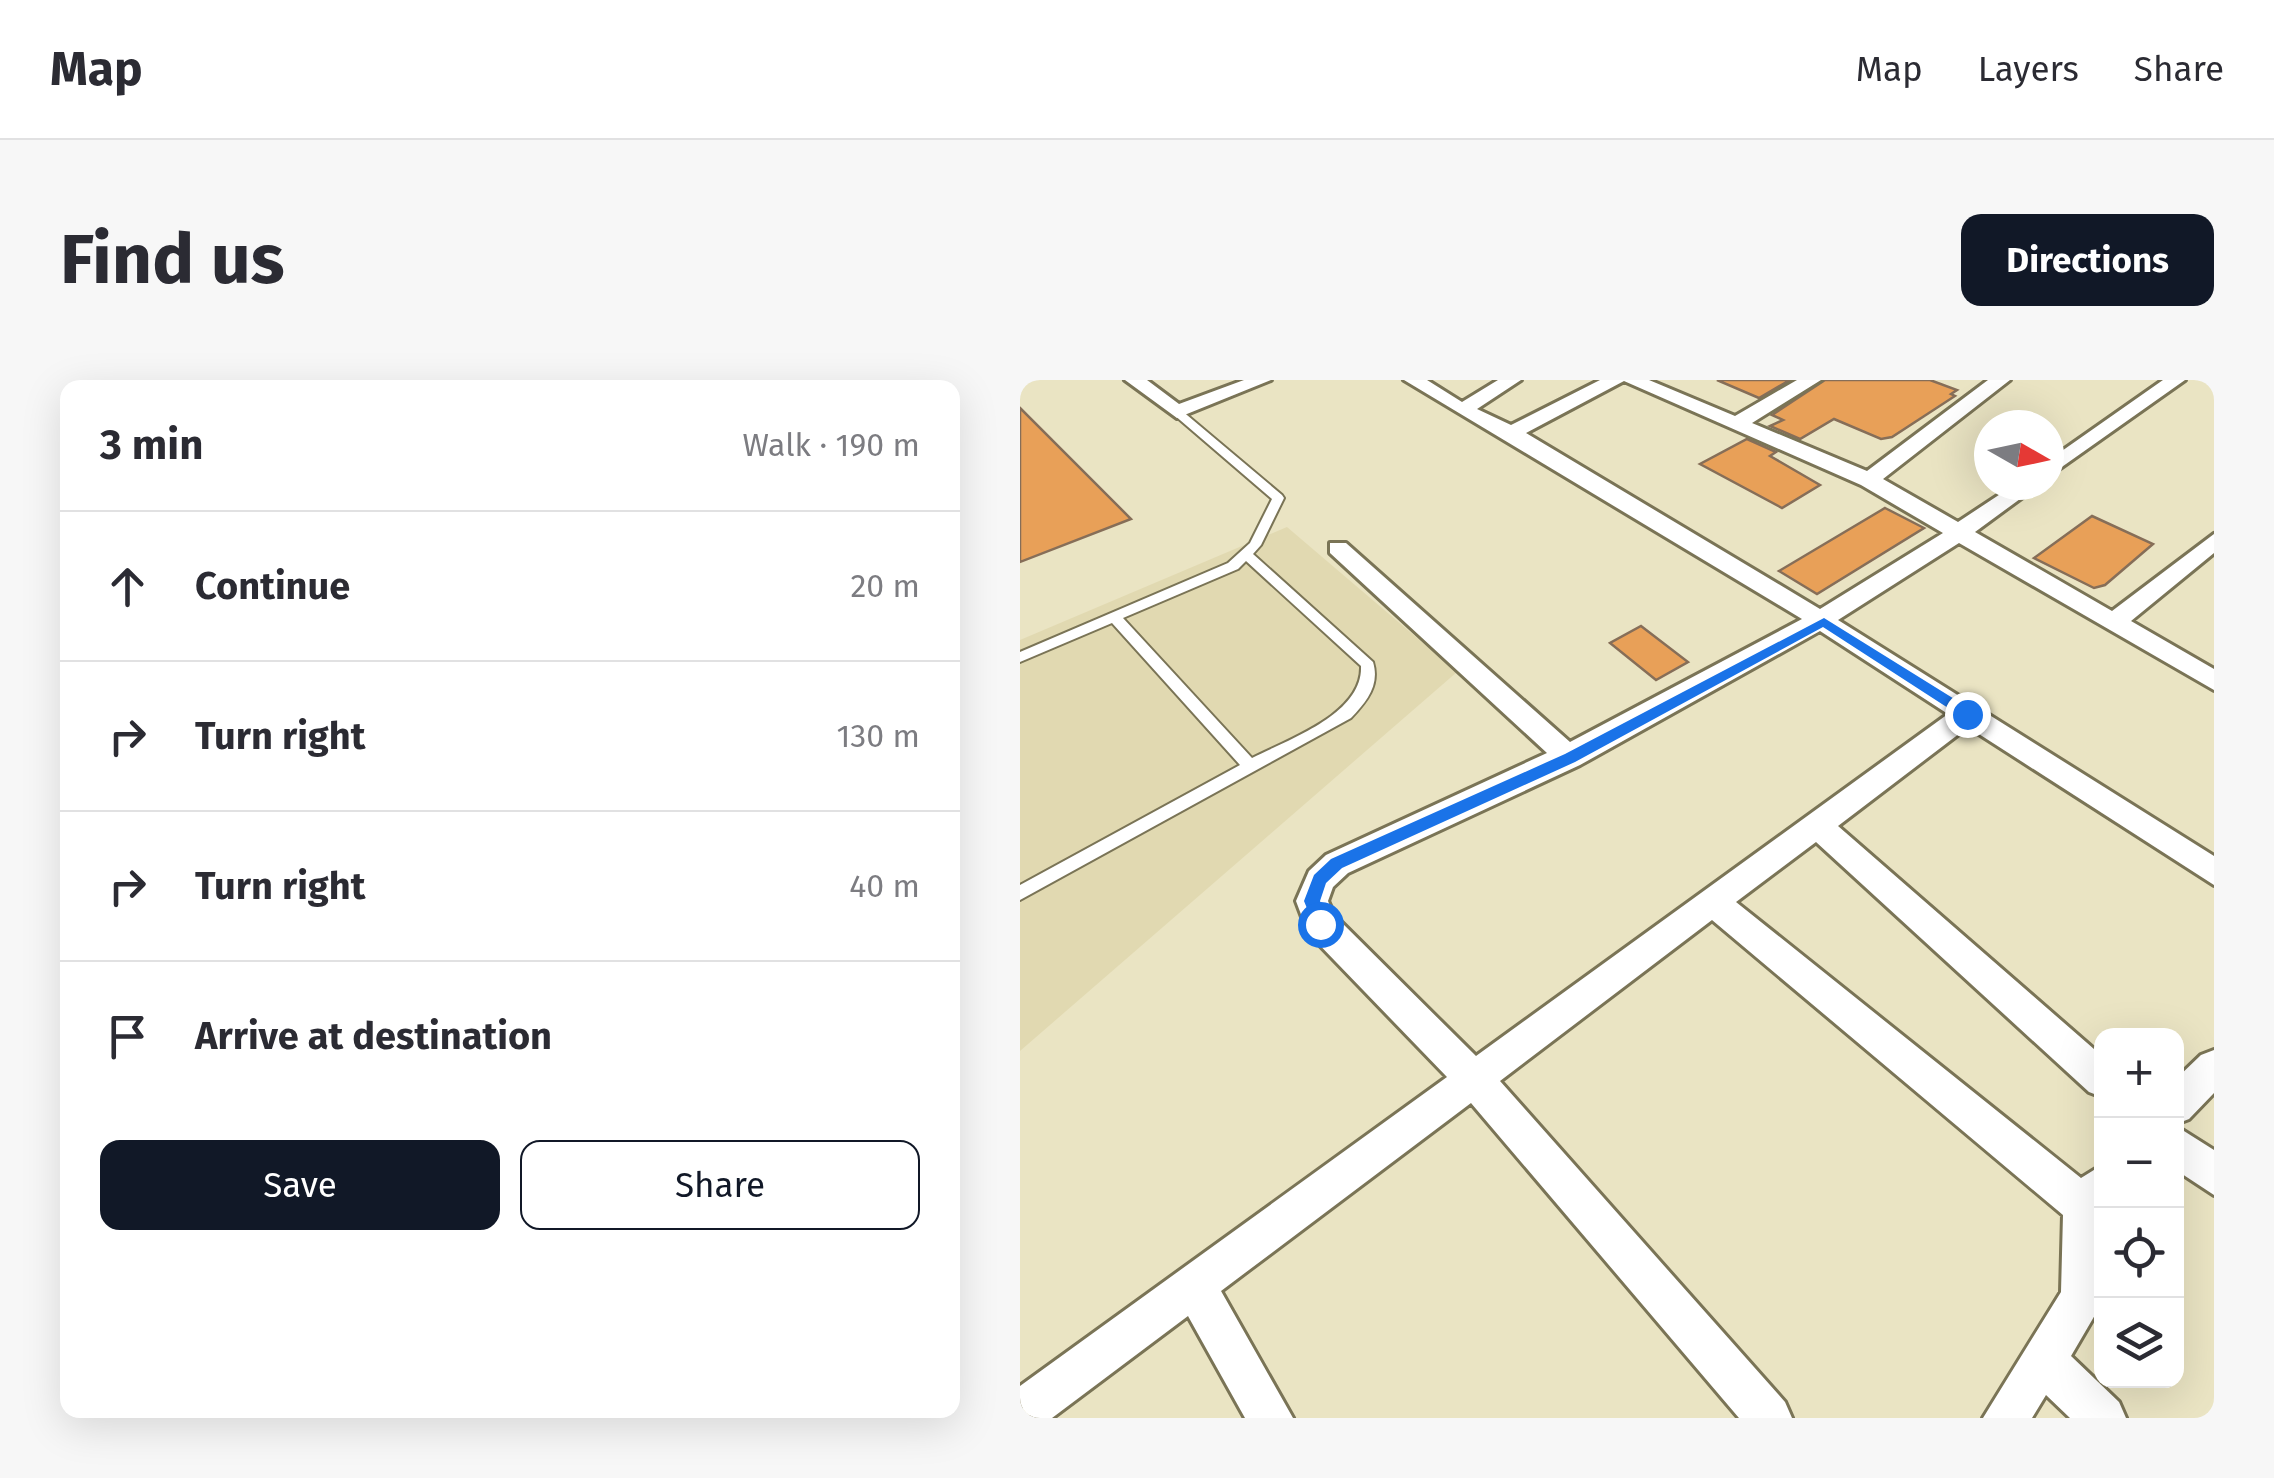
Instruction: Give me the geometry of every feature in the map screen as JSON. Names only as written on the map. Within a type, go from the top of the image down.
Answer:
[{"type":"street","points":[[1135,380],[1177,412],[1261,380]]},
{"type":"street","points":[[1414,380],[1462,410],[1511,433],[1824,622],[2214,872]]},
{"type":"street","points":[[1462,410],[1510,380]]},
{"type":"street","points":[[1511,433],[1616,380]]},
{"type":"street","points":[[1634,380],[1869,480],[2214,681]]},
{"type":"street","points":[[1738,423],[1811,380]]},
{"type":"street","points":[[1869,480],[2000,380]]},
{"type":"street","points":[[2064,459],[2175,380]]},
{"type":"street","points":[[1768,1418],[1474,1079],[1320,924],[1312,901],[1320,880],[1337,864],[1570,758],[1824,622],[2008,500]]},
{"type":"street","points":[[2114,622],[2214,541]]},
{"type":"street","points":[[1338,548],[1570,758]]},
{"type":"street","points":[[1020,1414],[1967,714]]},
{"type":"street","points":[[1817,826],[2094,1073]]},
{"type":"street","points":[[1712,902],[2092,1195],[2082,1298],[2006,1418]]},
{"type":"street","points":[[2184,1098],[2214,1067]]},
{"type":"street","points":[[2184,1152],[2214,1175]]},
{"type":"street","points":[[1194,1285],[1270,1418]]},
{"type":"street","points":[[2042,1360],[2103,1418]]},
{"type":"lane","points":[[1020,657],[1248,556],[1278,498],[1177,412]]},
{"type":"lane","points":[[1020,893],[1346,714],[1363,696],[1370,680],[1368,665],[1248,556]]},
{"type":"lane","points":[[1114,616],[1250,766]]},
{"type":"shaded area","points":[[1287,527],[1457,672],[1020,1051],[1020,640]]},
{"type":"building","points":[[1717,380],[1790,380],[1759,398]]},
{"type":"building","points":[[1825,380],[1930,380],[1957,390],[1951,394],[1955,396],[1892,437],[1881,439],[1834,419],[1800,439],[1770,426],[1783,420],[1772,415]]},
{"type":"building","points":[[1020,408],[1131,519],[1020,562]]},
{"type":"building","points":[[1747,439],[1776,452],[1770,456],[1820,485],[1782,508],[1700,464]]},
{"type":"building","points":[[1885,508],[1924,528],[1817,594],[1779,571]]},
{"type":"building","points":[[2092,516],[2153,544],[2105,585],[2094,588],[2034,558]]},
{"type":"building","points":[[1641,626],[1688,662],[1656,680],[1610,643]]},
{"type":"route","points":[[1320,924],[1312,901],[1320,880],[1337,864],[1570,758],[1824,622],[1967,714]]}]
